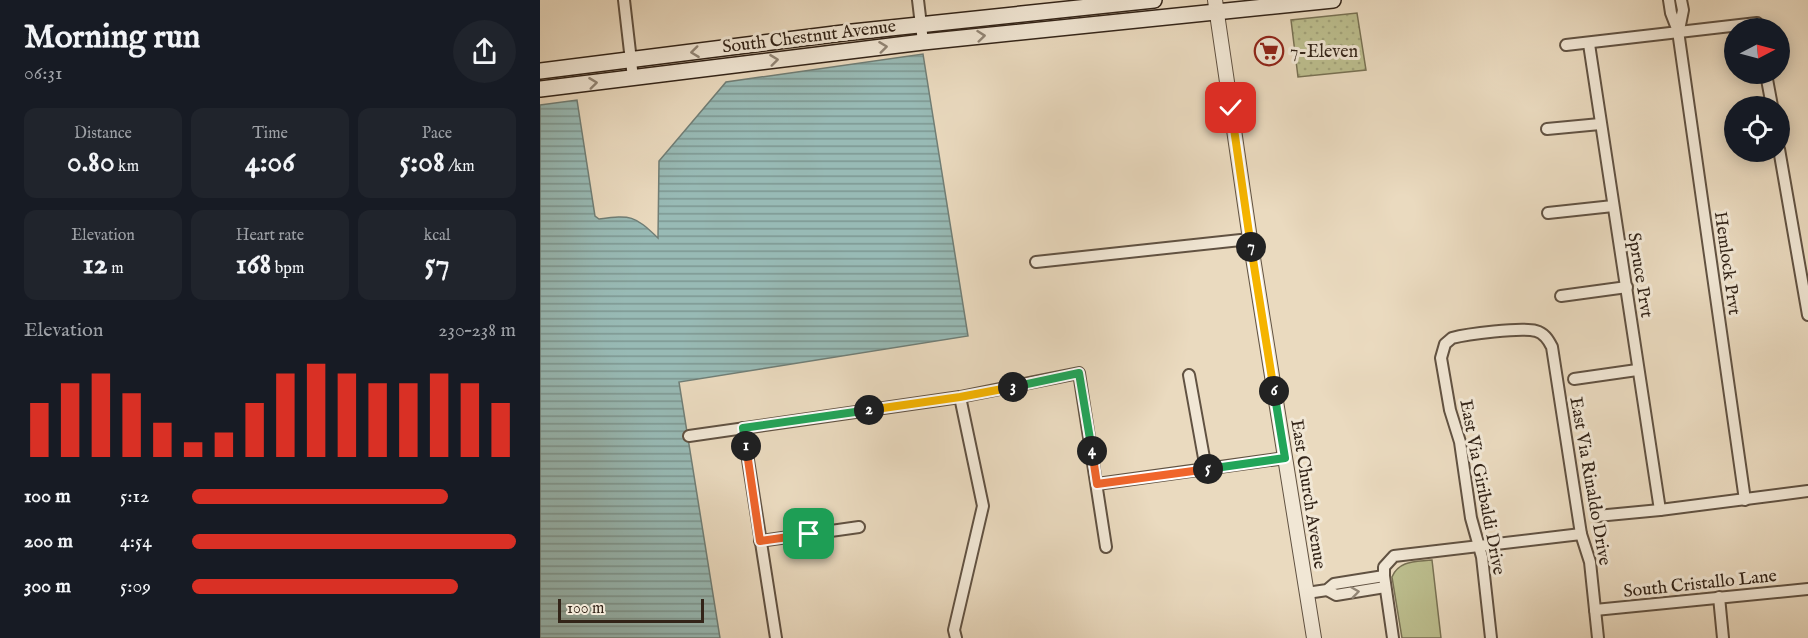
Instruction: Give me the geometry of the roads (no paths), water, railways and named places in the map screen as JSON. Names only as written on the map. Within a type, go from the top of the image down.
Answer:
[{"type":"main road","name":"South Chestnut Avenue","points":[[540,71],[920,24],[1154,0]]},
{"type":"main road","name":"South Chestnut Avenue","points":[[540,89],[1216,6],[1334,0]]},
{"type":"street","points":[[624,0],[633,78]]},
{"type":"street","points":[[918,0],[923,42]]},
{"type":"street","name":"Hemlock Prvt","points":[[1669,0],[1678,31],[1745,500]]},
{"type":"street","name":"Hemlock Prvt","points":[[1678,31],[1683,10],[1682,0]]},
{"type":"street","name":"East Church Avenue","points":[[1216,6],[1250,239],[1314,638]]},
{"type":"street","points":[[1566,45],[1589,44],[1678,31],[1724,28]]},
{"type":"street","name":"Spruce Prvt","points":[[1589,44],[1660,510]]},
{"type":"street","points":[[1547,129],[1600,124]]},
{"type":"street","points":[[1781,162],[1808,315]]},
{"type":"street","points":[[1548,213],[1613,206]]},
{"type":"street","points":[[1036,262],[1250,239]]},
{"type":"street","points":[[1561,296],[1627,287]]},
{"type":"street","name":"East Via Rinaldo Drive","points":[[1445,344],[1452,338],[1460,336],[1527,330],[1542,333],[1552,346],[1581,534],[1590,562],[1598,638]]},
{"type":"street","name":"East Via Giribaldi Drive","points":[[1445,344],[1441,358],[1450,410],[1460,442],[1471,519],[1479,546],[1491,638]]},
{"type":"street","points":[[1574,379],[1638,370]]},
{"type":"street","points":[[689,436],[960,397],[1079,373],[1106,547]]},
{"type":"street","points":[[1189,375],[1206,469]]},
{"type":"street","points":[[956,638],[954,630],[983,506],[960,397]]},
{"type":"street","points":[[743,428],[776,638]]},
{"type":"street","points":[[1097,484],[1285,458]]},
{"type":"street","points":[[1597,516],[1808,492]]},
{"type":"street","points":[[760,541],[859,527]]},
{"type":"street","points":[[1393,638],[1384,567],[1394,556],[1581,534]]},
{"type":"street","points":[[1307,593],[1327,590],[1334,584],[1384,581]]},
{"type":"street","name":"South Cristallo Lane","points":[[1595,610],[1808,589]]},
{"type":"street","points":[[1719,597],[1724,638]]},
{"type":"water","points":[[923,54],[968,336],[679,382],[720,638],[540,638],[540,105],[577,100],[595,216],[599,219],[632,218],[658,238],[659,161],[726,82]]},
{"type":"place","name":"7-Eleven","points":[[1269,51]]}]
